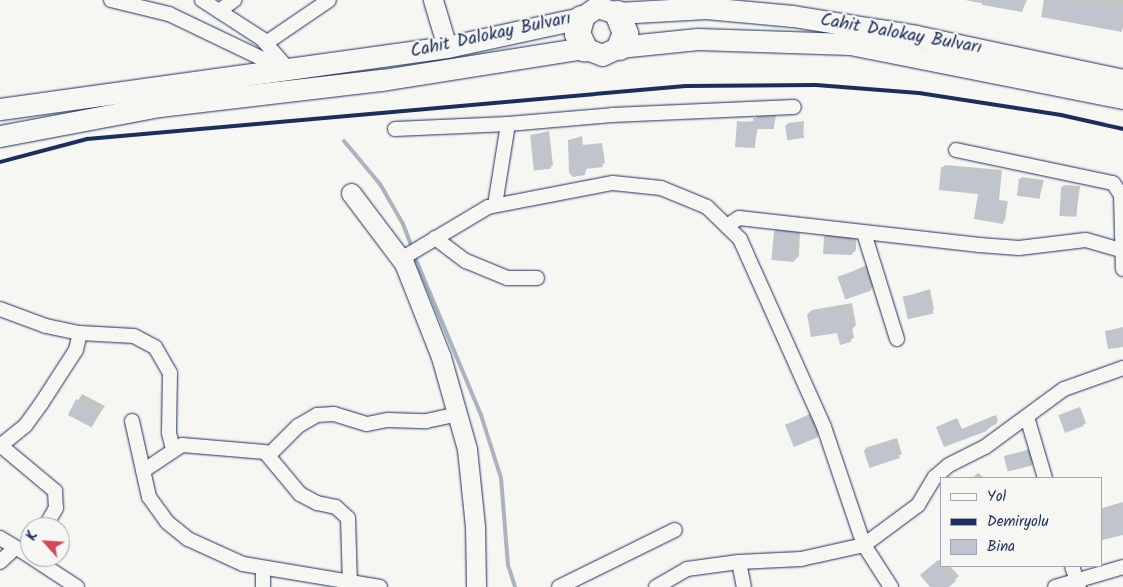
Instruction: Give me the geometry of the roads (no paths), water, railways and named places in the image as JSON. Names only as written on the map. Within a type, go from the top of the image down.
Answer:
[{"type":"highway","points":[[617,6],[625,33],[618,47]]},
{"type":"highway","points":[[584,9],[577,33],[584,48]]},
{"type":"main road","name":"Cahit Dalokay Bulvarı","points":[[0,109],[290,71],[447,47],[584,9],[617,6],[706,8],[793,16],[916,36],[1123,80]]},
{"type":"main road","name":"Cahit Dalokay Bulvarı","points":[[0,136],[159,106],[382,80],[584,48],[602,55],[618,47],[698,39],[850,44],[1123,98]]},
{"type":"street","points":[[111,0],[168,14],[290,71]]},
{"type":"street","points":[[159,0],[168,14]]},
{"type":"street","points":[[202,0],[266,43],[290,71]]},
{"type":"street","points":[[219,11],[234,0]]},
{"type":"street","points":[[266,43],[329,0]]},
{"type":"street","points":[[433,0],[447,47]]},
{"type":"street","points":[[0,100],[54,101]]},
{"type":"street","points":[[395,129],[508,124],[612,115],[794,108]]},
{"type":"street","points":[[495,205],[508,124]]},
{"type":"street","points":[[956,150],[1113,183],[1121,195],[1121,250],[1123,268]]},
{"type":"street","points":[[411,254],[435,238],[495,205],[614,183],[661,188],[707,206],[740,239],[824,427],[864,545],[891,587]]},
{"type":"street","points":[[351,193],[411,254],[458,414],[472,492],[476,587]]},
{"type":"street","points":[[727,226],[739,218],[864,233],[1019,248],[1086,240],[1121,250]]},
{"type":"street","points":[[864,233],[897,339]]},
{"type":"street","points":[[435,238],[466,261],[507,278],[537,278]]},
{"type":"street","points":[[0,309],[46,326],[80,333],[134,336],[149,342],[161,353],[170,373],[169,433],[172,449]]},
{"type":"street","points":[[51,517],[56,508],[55,492],[0,446],[24,426],[41,404],[76,350],[80,333]]},
{"type":"street","points":[[656,587],[686,569],[739,562],[801,559],[864,545],[918,505],[943,469],[986,447],[1064,389],[1123,368]]},
{"type":"street","points":[[269,455],[298,426],[317,415],[334,414],[367,424],[388,420],[426,421],[458,414]]},
{"type":"street","points":[[1026,417],[1045,477]]},
{"type":"street","points":[[132,421],[149,497],[167,522],[188,539],[243,564],[350,584],[380,587]]},
{"type":"street","points":[[143,471],[172,449],[182,445],[256,450],[269,455],[300,494],[317,503],[336,507],[348,518],[350,584]]},
{"type":"street","points":[[559,587],[675,530]]},
{"type":"street","points":[[0,538],[20,549]]},
{"type":"street","points":[[0,562],[20,555]]},
{"type":"street","points":[[739,562],[744,587]]},
{"type":"street","points":[[48,567],[77,587]]},
{"type":"street","points":[[1072,567],[1078,584]]},
{"type":"street","points":[[1055,587],[1078,584],[1123,567]]},
{"type":"street","points":[[263,568],[263,587]]},
{"type":"waterway","points":[[344,141],[380,184],[403,224],[412,248]]},
{"type":"waterway","points":[[414,255],[481,415],[501,478],[508,565],[515,587]]},
{"type":"railway","points":[[0,162],[87,139],[686,86],[816,85],[919,93],[1061,115],[1123,129]]}]
